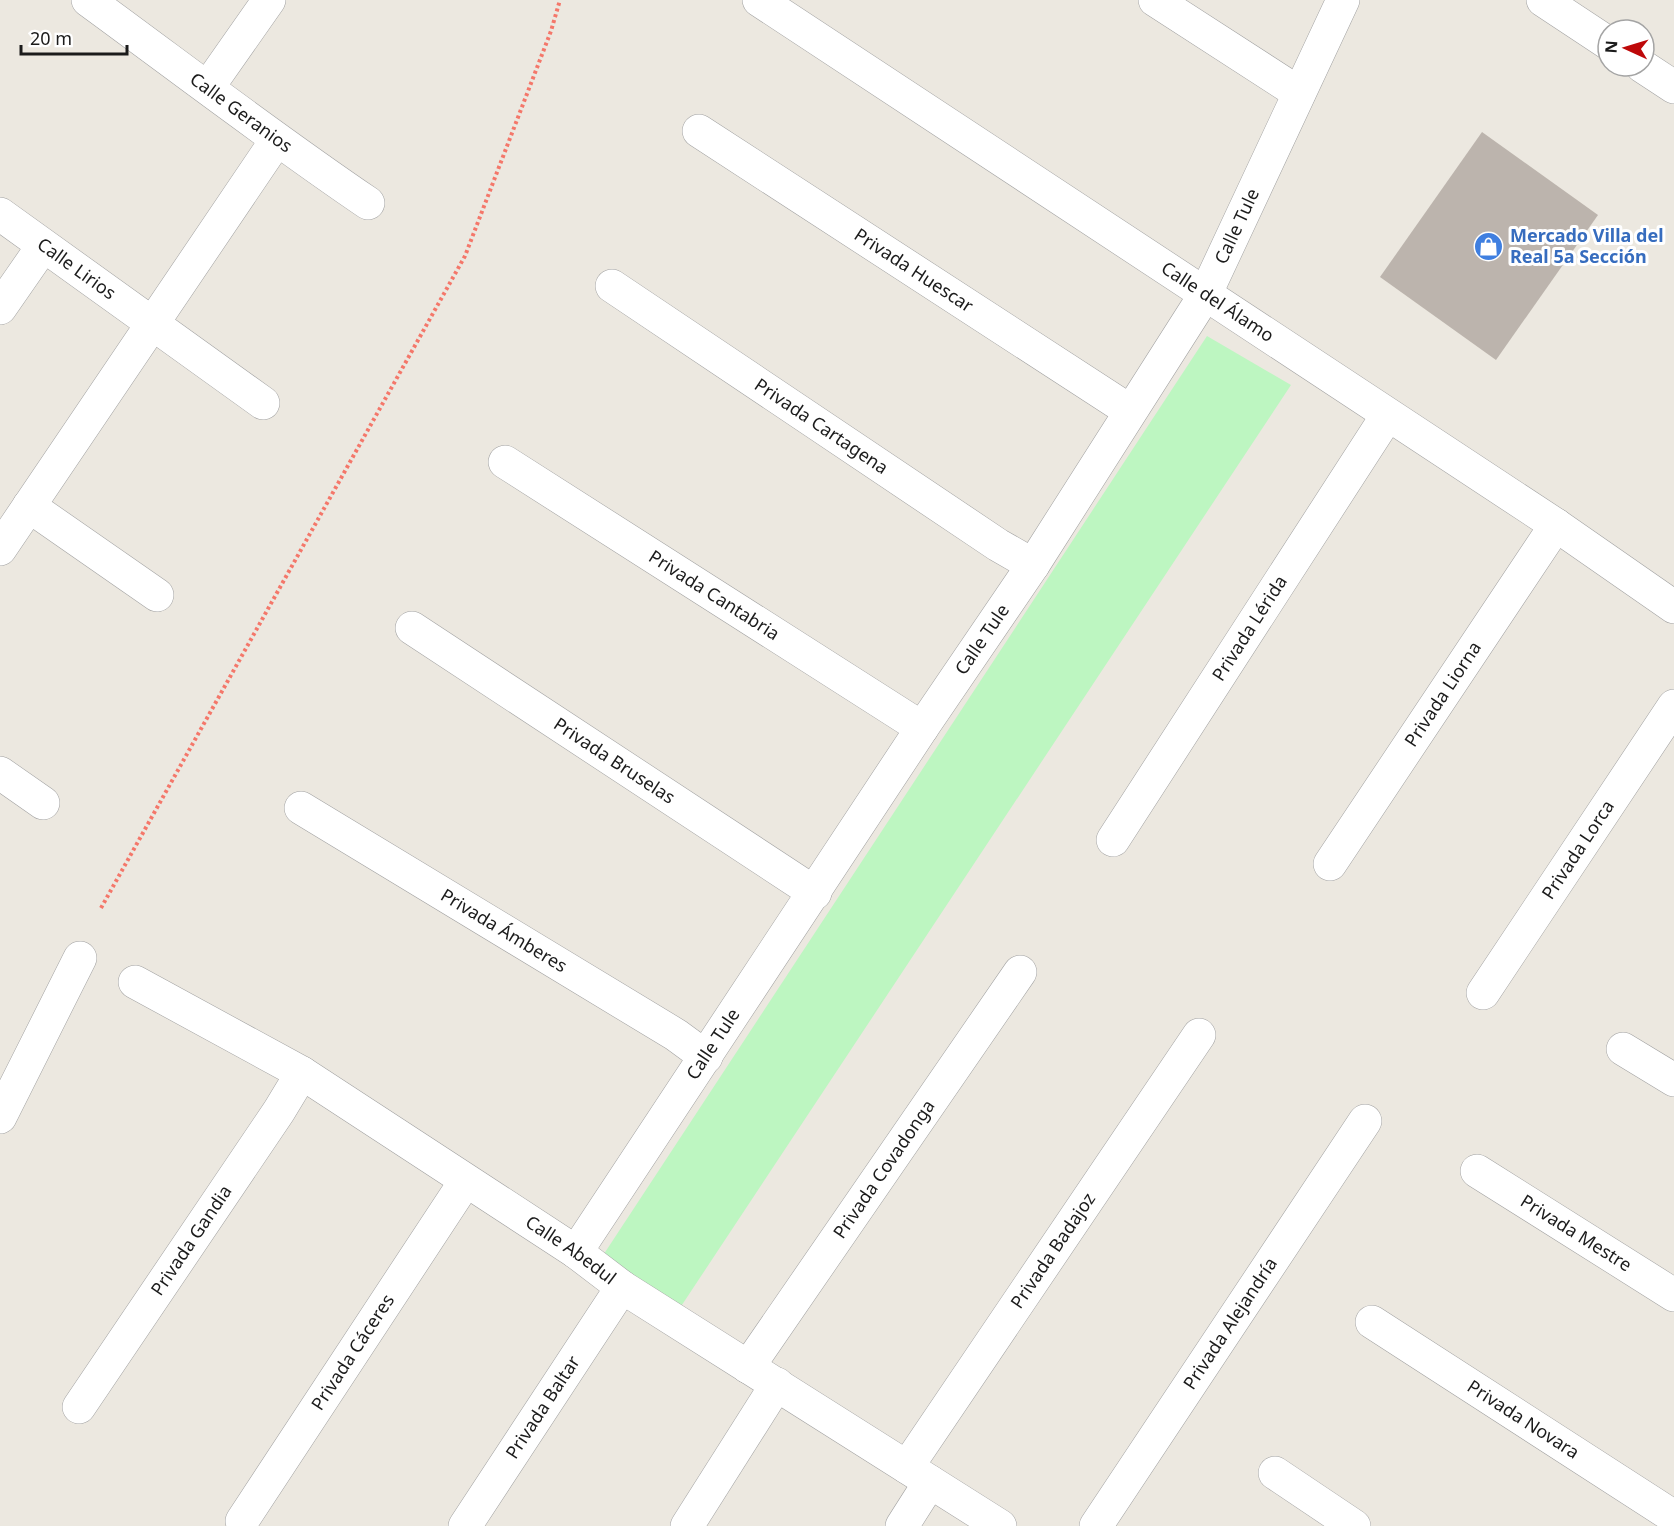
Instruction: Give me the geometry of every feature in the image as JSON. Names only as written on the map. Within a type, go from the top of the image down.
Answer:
[{"type":"street","name":"Calle Geranios","points":[[88,0],[208,87],[276,141],[368,203]]},
{"type":"street","points":[[208,87],[269,0]]},
{"type":"street","name":"Calle del Álamo","points":[[759,0],[1387,416],[1556,525],[1674,607]]},
{"type":"street","points":[[1155,0],[1299,93]]},
{"type":"street","name":"Calle Tule","points":[[576,1252],[922,728],[1033,565],[1205,295],[1343,0]]},
{"type":"street","points":[[1543,0],[1596,35]]},
{"type":"street","name":"Privada Huescar","points":[[699,131],[1130,411]]},
{"type":"street","points":[[0,549],[276,141]]},
{"type":"street","name":"Calle Lirios","points":[[0,214],[263,404]]},
{"type":"street","points":[[0,308],[43,246]]},
{"type":"street","name":"Privada Cartagena","points":[[612,286],[998,545],[1033,565]]},
{"type":"street","name":"Privada Lérida","points":[[1113,840],[1387,416]]},
{"type":"street","name":"Privada Cantabria","points":[[505,462],[922,728]]},
{"type":"street","points":[[29,506],[158,596]]},
{"type":"street","name":"Privada Liorna","points":[[1330,864],[1556,525]]},
{"type":"street","name":"Privada Bruselas","points":[[412,628],[815,893]]},
{"type":"street","name":"Privada Lorca","points":[[1483,993],[1674,705]]},
{"type":"street","points":[[0,773],[43,803]]},
{"type":"street","name":"Privada Ámberes","points":[[301,808],[676,1035],[706,1057]]},
{"type":"street","points":[[0,1117],[80,958]]},
{"type":"street","name":"Privada Covadonga","points":[[748,1367],[1020,972]]},
{"type":"street","name":"Calle Abedul","points":[[135,982],[302,1073],[465,1182],[576,1252],[622,1287],[1000,1526]]},
{"type":"street","name":"Privada Badajoz","points":[[902,1526],[918,1475],[1199,1035]]},
{"type":"street","points":[[1623,1049],[1674,1080]]},
{"type":"street","name":"Privada Gandia","points":[[80,1407],[279,1111],[302,1073]]},
{"type":"street","name":"Privada Alejandría","points":[[1096,1526],[1365,1120]]},
{"type":"street","name":"Privada Mestre","points":[[1477,1171],[1674,1295]]},
{"type":"street","name":"Privada Cáceres","points":[[242,1521],[465,1182]]},
{"type":"street","name":"Privada Baltar","points":[[465,1526],[622,1287]]},
{"type":"street","name":"Privada Novara","points":[[1372,1322],[1674,1517]]},
{"type":"street","points":[[687,1526],[777,1384]]},
{"type":"street","points":[[1275,1473],[1354,1526]]},
{"type":"path","points":[[101,908],[465,256],[551,31],[560,0]]},
{"type":"green space","points":[[1207,336],[1291,385],[670,1323],[596,1266]]},
{"type":"building","name":"Mercado Villa del Real 5a Sección","points":[[1482,132],[1598,215],[1496,360],[1380,277]]},
{"type":"place","name":"Mercado Villa del Real 5a Sección","points":[[1489,246]]}]
